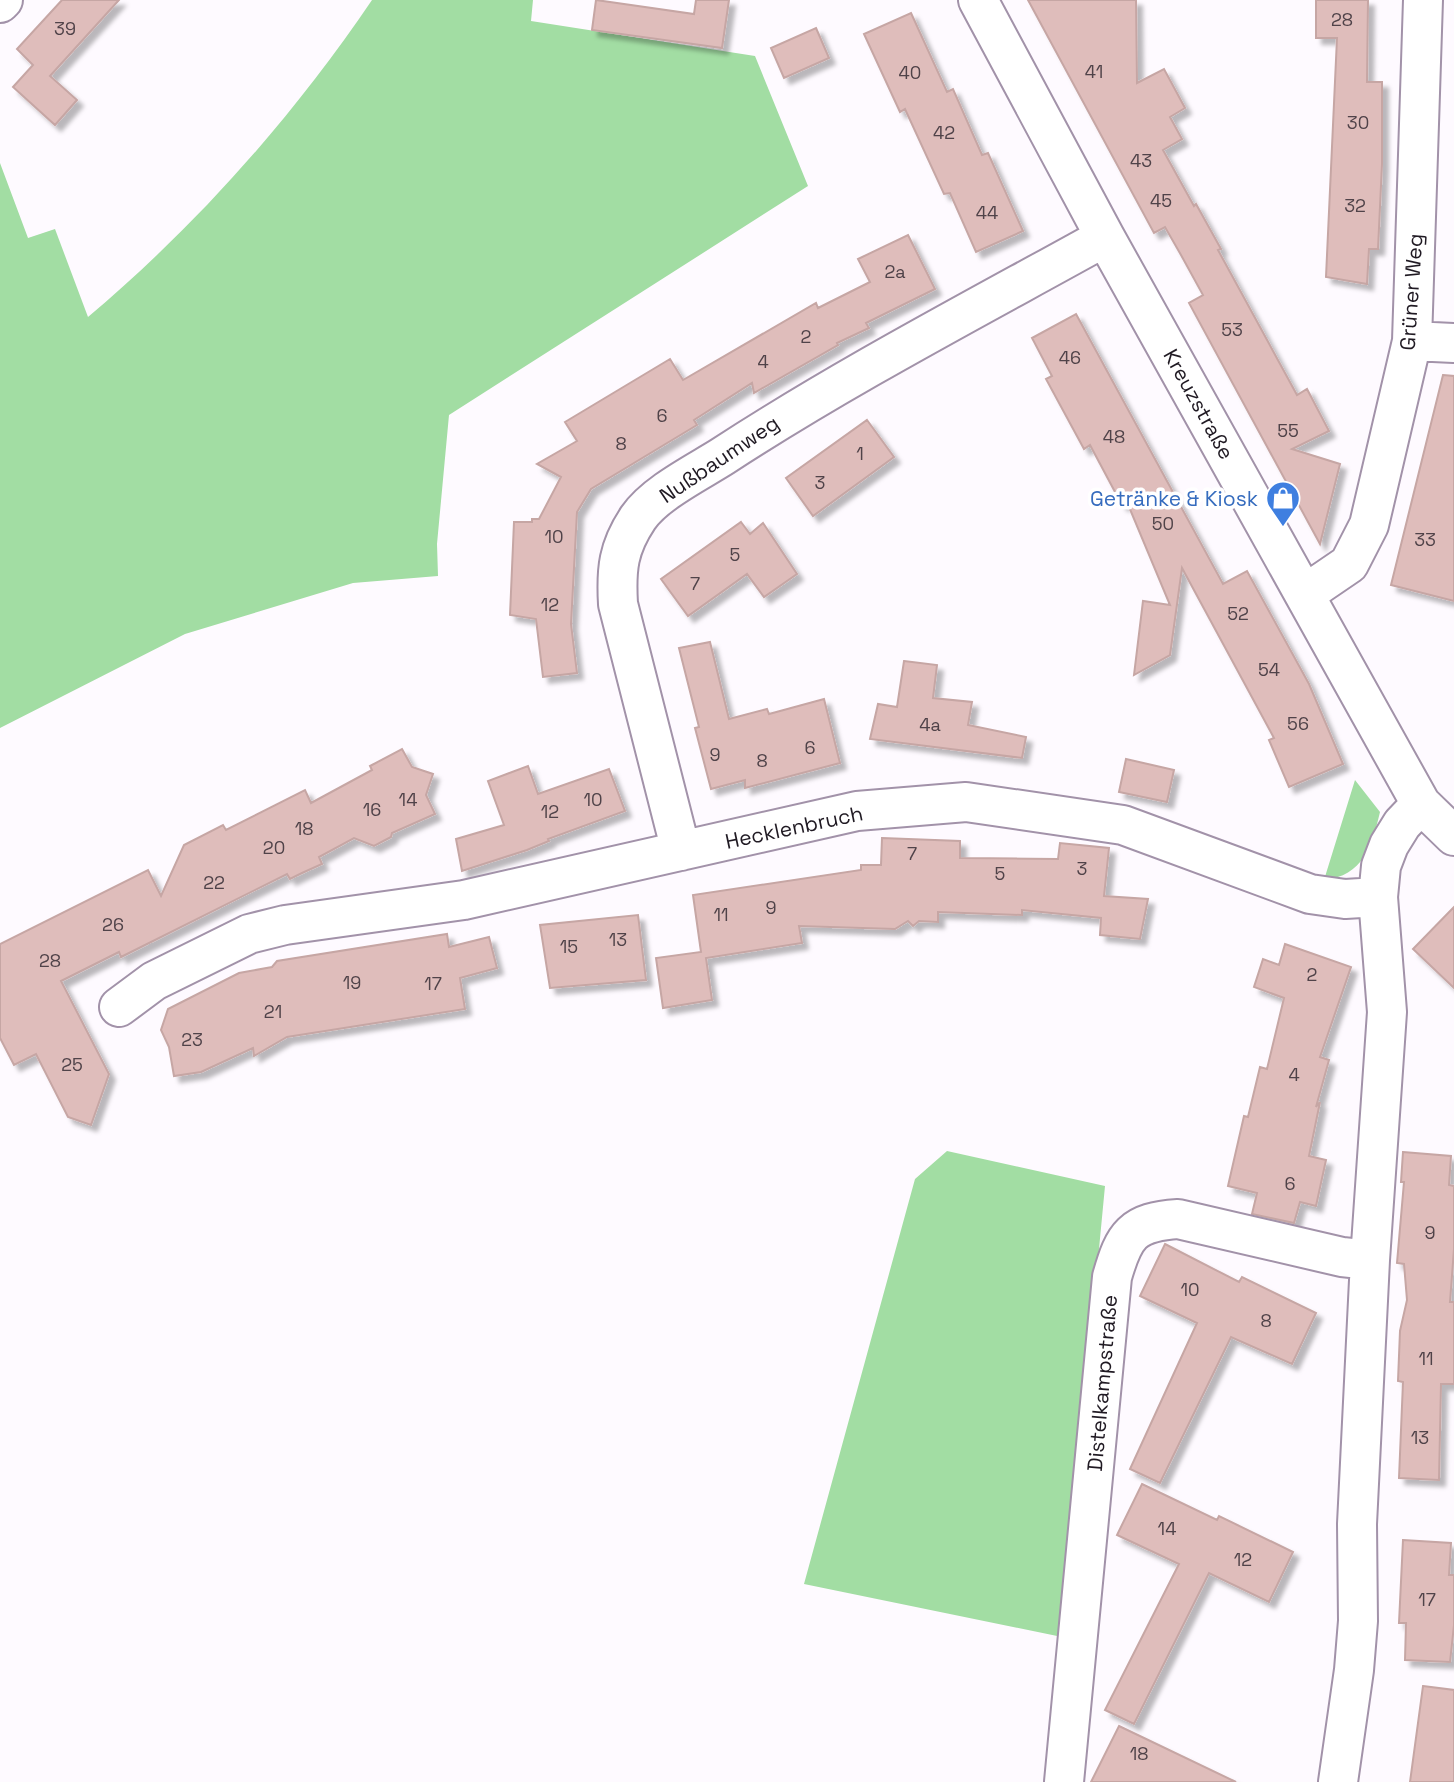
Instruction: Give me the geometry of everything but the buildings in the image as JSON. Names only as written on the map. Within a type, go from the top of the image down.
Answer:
[{"type":"street","name":"Kreuzstraße","points":[[978,0],[1105,237],[1420,804],[1454,836]]},
{"type":"street","name":"Grüner Weg","points":[[1305,594],[1349,564],[1368,525],[1412,341],[1423,0]]},
{"type":"street","name":"Nußbaumweg","points":[[681,851],[618,604],[616,572],[624,544],[639,516],[660,497],[797,408],[1105,237]]},
{"type":"street","points":[[1412,341],[1454,342]]},
{"type":"street","name":"Hecklenbruch","points":[[119,1007],[154,981],[249,934],[285,925],[464,900],[857,811],[966,802],[1124,825],[1310,894],[1345,899],[1378,897]]},
{"type":"street","points":[[1338,1782],[1358,1621],[1357,1524],[1370,1260],[1387,1012],[1378,897],[1381,866],[1390,845],[1402,824],[1420,804]]},
{"type":"street","name":"Distelkampstraße","points":[[1064,1782],[1112,1277],[1119,1251],[1131,1233],[1152,1221],[1178,1219],[1342,1257],[1370,1260]]},
{"type":"green space","points":[[372,0],[533,0],[531,21],[755,56],[808,186],[449,415],[437,544],[438,576],[353,583],[185,634],[0,728],[0,163],[28,238],[55,229],[88,317],[167,245],[241,168],[309,86]]},
{"type":"green space","points":[[1355,780],[1380,812],[1373,836],[1357,866],[1337,877],[1324,880]]},
{"type":"green space","points":[[947,1151],[1105,1186],[1062,1637],[804,1584],[915,1179]]},
{"type":"place","name":"Getränke & Kiosk","points":[[1283,528]]}]
